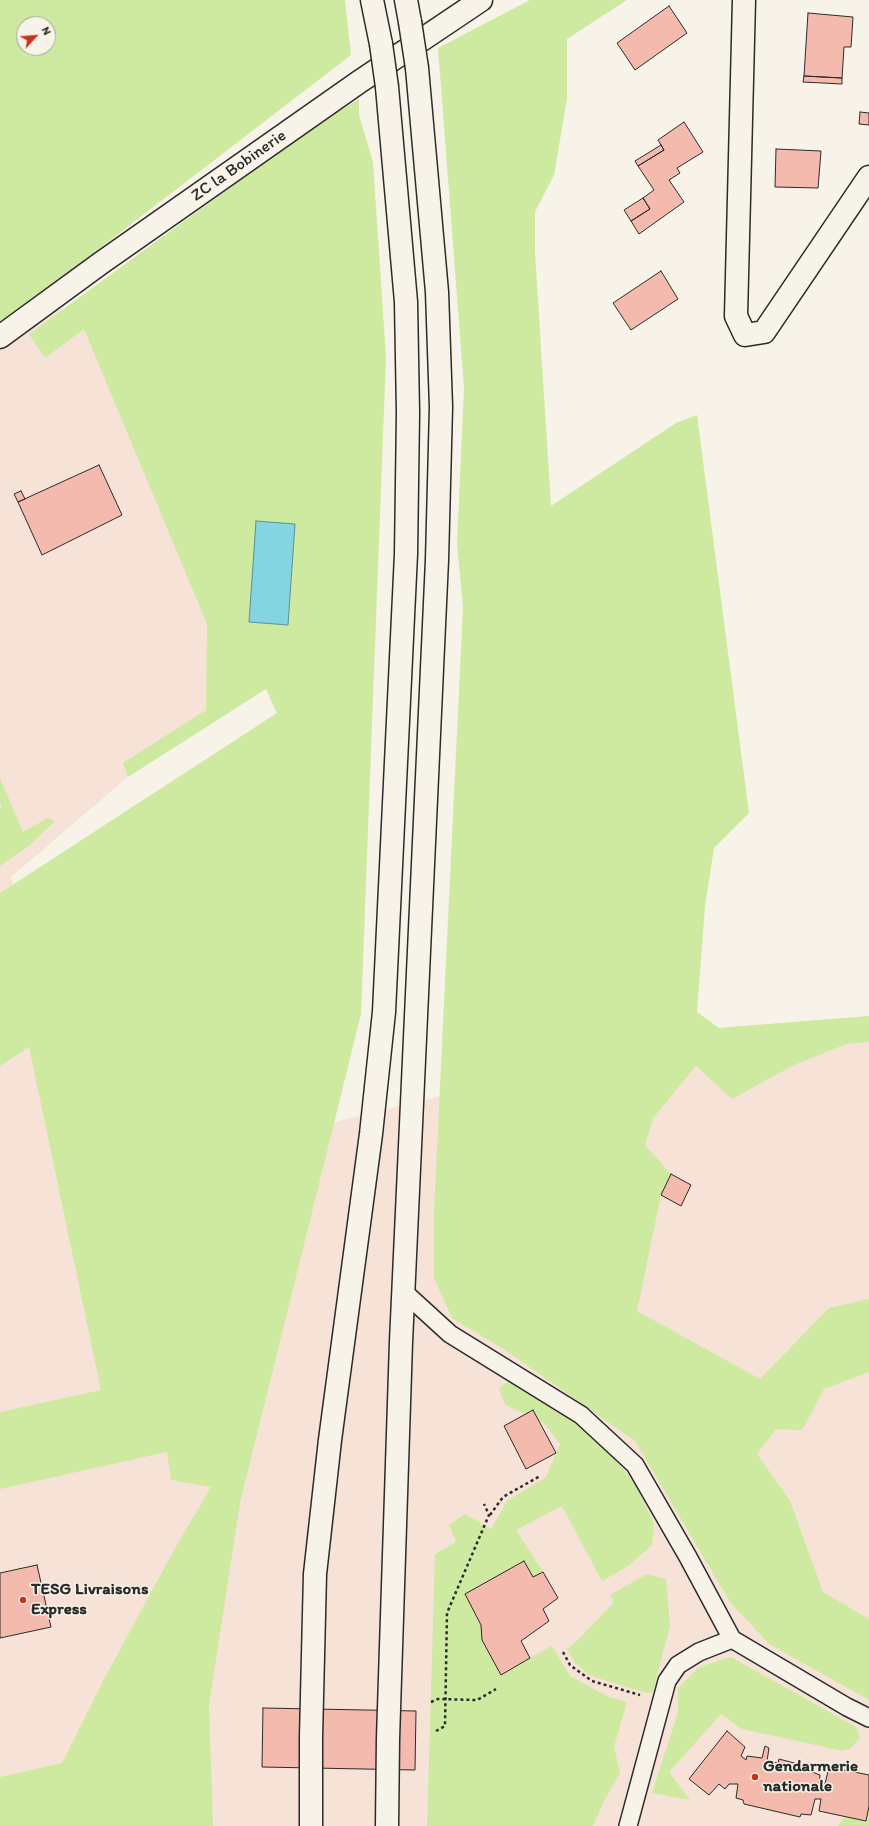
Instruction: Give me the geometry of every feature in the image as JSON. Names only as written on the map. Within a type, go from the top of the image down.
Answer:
[{"type":"main road","points":[[310,1825],[315,1574],[331,1432],[371,1134],[384,1012],[406,554],[408,413],[406,302],[387,87],[381,44],[372,0]]},
{"type":"main road","points":[[387,1826],[388,1739],[401,1342],[437,568],[441,407],[437,292],[417,68],[406,0]]},
{"type":"main road","name":"ZC la Bobinerie","points":[[0,337],[101,262],[359,82],[482,0]]},
{"type":"main road","points":[[744,0],[736,316],[745,334],[764,332],[869,177]]},
{"type":"lane","points":[[404,1292],[450,1334],[581,1415],[635,1465],[688,1557],[732,1639],[847,1707],[869,1718]]},
{"type":"lane","points":[[628,1826],[667,1681],[678,1665],[699,1652],[732,1639]]},
{"type":"path","points":[[436,1731],[445,1726],[447,1613],[489,1516],[503,1497],[540,1476]]},
{"type":"path","points":[[484,1504],[489,1516]]},
{"type":"path","points":[[563,1652],[570,1665],[592,1680],[630,1693],[662,1699]]},
{"type":"path","points":[[431,1702],[438,1699],[477,1700],[496,1689]]},
{"type":"shaded area","points":[[0,306],[143,315],[267,658],[11,877],[115,1176],[719,1028],[869,1016],[869,1826],[193,1826],[178,1738],[0,1777]]},
{"type":"green space","points":[[0,0],[345,0],[351,55],[22,308],[0,321]]},
{"type":"green space","points":[[530,0],[627,0],[567,39],[567,99],[554,175],[535,212],[535,253],[551,506],[676,423],[697,415],[749,813],[714,848],[705,906],[697,1012],[719,1028],[869,1016],[869,1042],[846,1044],[794,1065],[732,1099],[696,1066],[653,1118],[645,1145],[671,1174],[661,1195],[637,1311],[760,1379],[829,1308],[869,1299],[869,1372],[824,1389],[802,1430],[776,1429],[757,1454],[790,1501],[823,1592],[869,1619],[869,1700],[769,1644],[730,1602],[635,1441],[505,1350],[452,1318],[434,1278],[434,1211],[463,607],[457,544],[464,388],[438,48]]},
{"type":"green space","points":[[359,99],[359,115],[373,162],[386,357],[361,1014],[240,1503],[209,1705],[213,1826],[0,1826],[0,1777],[62,1763],[103,1681],[174,1550],[211,1487],[171,1480],[167,1452],[0,1489],[0,1412],[101,1390],[29,1047],[0,1066],[0,893],[277,713],[266,689],[128,777],[123,763],[206,710],[207,624],[84,329],[45,358],[29,334],[316,125]]},
{"type":"green space","points":[[0,778],[23,832],[48,818],[55,821],[30,845],[0,866],[0,808],[2,806],[0,802]]},
{"type":"green space","points":[[510,1380],[573,1413],[614,1457],[636,1486],[654,1523],[652,1545],[628,1566],[602,1581],[562,1506],[516,1530],[543,1572],[505,1645],[530,1658],[552,1646],[570,1676],[609,1697],[627,1702],[614,1747],[620,1773],[603,1803],[593,1826],[427,1826],[435,1554],[456,1542],[449,1525],[465,1514],[491,1529],[507,1501],[546,1477],[560,1444],[543,1422],[505,1405],[499,1388]]},
{"type":"green space","points":[[647,1574],[666,1579],[670,1625],[653,1692],[646,1693],[591,1676],[575,1663],[567,1649],[579,1639],[614,1602],[610,1595]]},
{"type":"green space","points":[[731,1657],[856,1727],[860,1738],[851,1748],[843,1751],[742,1729],[721,1714],[669,1772],[690,1800],[652,1793],[678,1712],[678,1688],[699,1667]]},
{"type":"green space","points":[[869,1783],[869,1826],[838,1826]]},
{"type":"water","points":[[256,521],[295,524],[288,625],[249,622]]},
{"type":"building","points":[[669,6],[687,33],[635,70],[617,43]]},
{"type":"building","points":[[808,13],[853,17],[851,47],[844,47],[842,78],[804,76]]},
{"type":"building","points":[[804,76],[842,78],[842,84],[803,82]]},
{"type":"building","points":[[860,112],[869,113],[869,125],[859,124]]},
{"type":"building","points":[[684,122],[703,152],[677,168],[680,173],[669,180],[684,202],[639,234],[631,221],[650,209],[643,198],[654,190],[638,166],[664,150],[658,140]]},
{"type":"building","points":[[661,145],[664,150],[638,166],[635,161]]},
{"type":"building","points":[[776,149],[821,151],[818,188],[775,187]]},
{"type":"building","points":[[643,198],[650,209],[631,221],[624,210]]},
{"type":"building","points":[[661,271],[678,299],[631,330],[613,303]]},
{"type":"building","points":[[99,465],[122,515],[42,555],[18,502]]},
{"type":"building","points":[[21,491],[25,499],[18,502],[14,494]]},
{"type":"building","points":[[671,1174],[691,1185],[681,1206],[661,1195]]},
{"type":"building","points":[[533,1410],[556,1453],[526,1469],[504,1426]]},
{"type":"building","points":[[524,1561],[533,1577],[543,1572],[558,1598],[543,1609],[549,1621],[521,1641],[530,1658],[501,1675],[482,1640],[481,1625],[465,1594]]},
{"type":"building","name":"TESG Livraisons Express","points":[[37,1565],[51,1627],[0,1638],[0,1573]]},
{"type":"building","points":[[263,1708],[416,1711],[415,1770],[262,1767]]},
{"type":"building","name":"Gendarmerie nationale","points":[[727,1731],[745,1747],[741,1756],[746,1760],[747,1756],[762,1758],[765,1746],[769,1748],[767,1761],[778,1763],[779,1759],[813,1768],[812,1772],[820,1775],[819,1784],[825,1784],[829,1767],[869,1775],[869,1806],[866,1821],[819,1811],[821,1799],[815,1799],[811,1815],[801,1814],[800,1817],[744,1804],[743,1800],[736,1798],[738,1784],[729,1784],[725,1789],[719,1784],[709,1795],[689,1779]]},
{"type":"place","name":"TESG Livraisons Express","points":[[23,1600]]},
{"type":"place","name":"Gendarmerie nationale","points":[[755,1777]]}]
